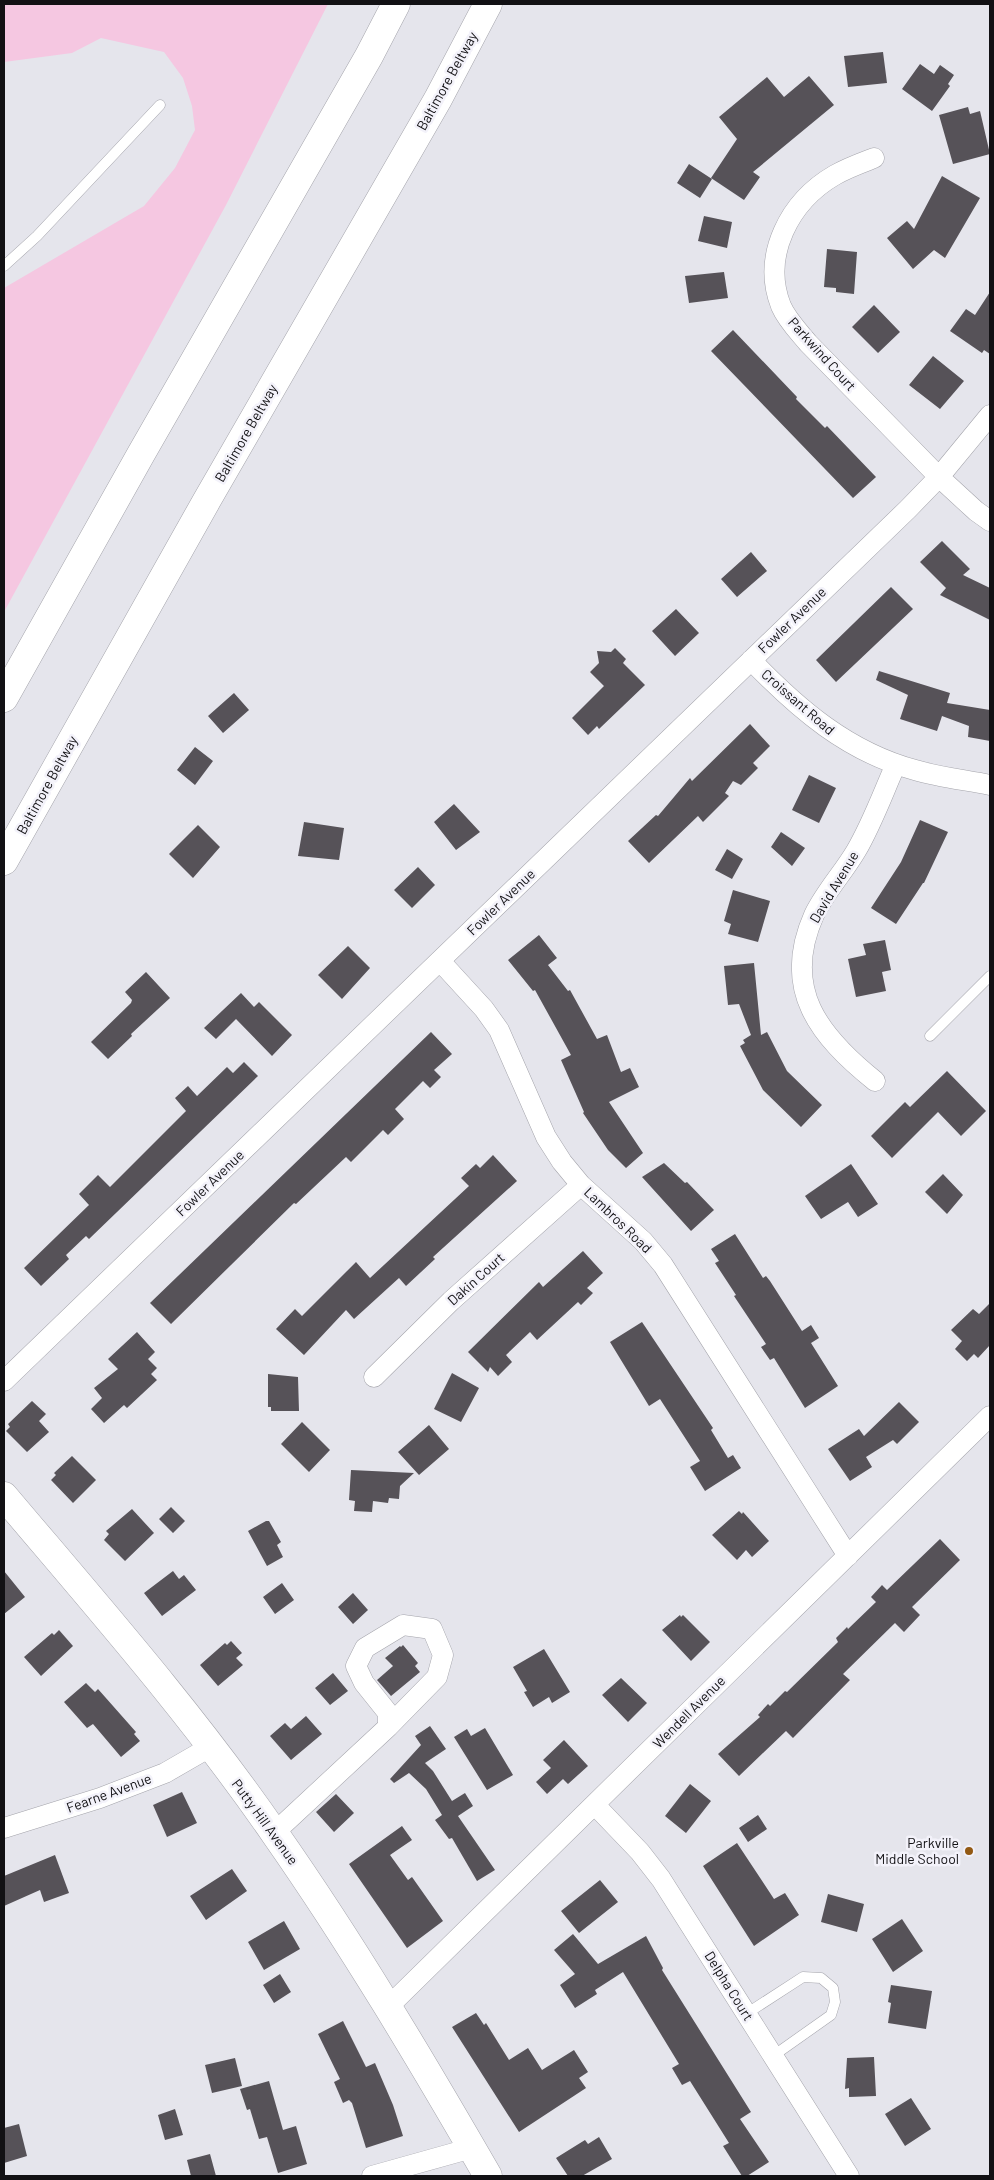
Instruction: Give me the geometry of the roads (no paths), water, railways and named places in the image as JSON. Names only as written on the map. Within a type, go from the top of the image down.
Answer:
[{"type":"main road","points":[[4,698],[369,56],[396,4]]},
{"type":"main road","name":"Baltimore Beltway","points":[[4,861],[207,500],[438,99],[488,4]]},
{"type":"main road","name":"Putty Hill Avenue","points":[[4,1496],[114,1626],[210,1747],[274,1833],[388,2007],[488,2176]]},
{"type":"street","name":"Parkwind Court","points":[[874,158],[835,174],[817,188],[792,213],[777,246],[775,266],[776,287],[782,306],[792,324],[808,343],[939,477],[976,511],[990,521]]},
{"type":"street","name":"Fowler Avenue","points":[[4,1381],[939,477],[990,415]]},
{"type":"street","name":"Croissant Road","points":[[751,660],[776,687],[832,733],[852,745],[916,771],[990,785]]},
{"type":"street","name":"David Avenue","points":[[874,1081],[850,1062],[823,1032],[806,998],[802,962],[804,944],[815,913],[863,838],[896,764]]},
{"type":"street","name":"Lambros Road","points":[[440,961],[484,1009],[499,1030],[546,1138],[562,1162],[581,1185],[643,1241],[663,1265],[848,1556]]},
{"type":"street","name":"Dakin Court","points":[[374,1377],[451,1301],[581,1185]]},
{"type":"street","name":"Wendell Avenue","points":[[388,2007],[990,1416]]},
{"type":"street","points":[[274,1833],[388,1728],[437,1677],[443,1655],[432,1629],[404,1625],[365,1648],[356,1666],[364,1683],[388,1713],[388,1728]]},
{"type":"street","name":"Fearne Avenue","points":[[4,1828],[100,1798],[165,1773],[210,1747]]},
{"type":"street","name":"Delpha Court","points":[[595,1805],[640,1852],[661,1879],[849,2176]]},
{"type":"street","points":[[372,2176],[472,2148]]},
{"type":"lane","points":[[4,266],[37,236],[160,105]]},
{"type":"lane","points":[[930,1036],[990,976]]},
{"type":"lane","points":[[746,2014],[803,1977],[820,1978],[832,1988],[836,2002],[831,2015],[773,2056]]},
{"type":"place","name":"Parkville Middle School","points":[[969,1851]]}]
